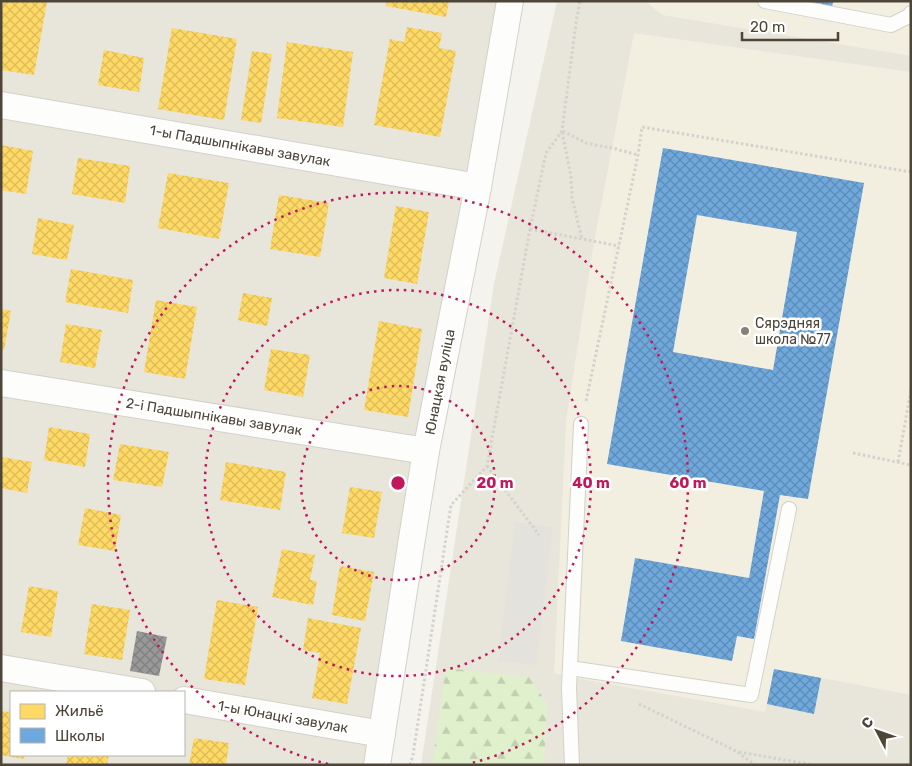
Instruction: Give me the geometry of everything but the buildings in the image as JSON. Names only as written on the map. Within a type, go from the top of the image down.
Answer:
[{"type":"street","name":"Юнацкая вуліца","points":[[377,765],[426,451],[478,186],[510,1]]},
{"type":"street","name":"1-ы Падшыпнікавы завулак","points":[[1,105],[478,186]]},
{"type":"street","name":"2-і Падшыпнікавы завулак","points":[[1,383],[426,451]]},
{"type":"street","points":[[1,668],[136,691]]},
{"type":"street","name":"1-ы Юнацкі завулак","points":[[185,700],[382,734]]},
{"type":"lane","points":[[765,1],[892,25],[911,13]]},
{"type":"lane","points":[[572,765],[569,688],[581,424]]},
{"type":"lane","points":[[570,668],[751,694],[789,509]]},
{"type":"path","points":[[580,1],[562,131],[571,176],[572,198],[582,239]]},
{"type":"path","points":[[581,424],[638,155],[642,127],[911,172]]},
{"type":"path","points":[[562,131],[586,143],[638,155]]},
{"type":"path","points":[[410,765],[451,506],[488,466],[530,229],[546,153],[562,131]]},
{"type":"path","points":[[530,229],[619,246]]},
{"type":"path","points":[[898,462],[911,390]]},
{"type":"path","points":[[853,453],[911,465]]},
{"type":"path","points":[[488,466],[539,534]]},
{"type":"path","points":[[632,701],[736,751],[755,765]]},
{"type":"path","points":[[736,751],[814,765]]},
{"type":"shaded area","points":[[1,1],[501,1],[374,765],[1,765]]},
{"type":"shaded area","name":"Сярэдняя школа №77","points":[[557,1],[911,1],[911,765],[421,765],[494,284]]},
{"type":"shaded area","points":[[645,1],[911,1],[911,56],[662,15]]},
{"type":"shaded area","name":"Сярэдняя школа №77","points":[[634,33],[911,72],[911,695],[775,669],[765,712],[554,673],[566,421],[594,242]]},
{"type":"shaded area","points":[[515,522],[553,527],[536,665],[498,661]]},
{"type":"green space","points":[[446,668],[529,677],[547,703],[544,765],[432,765]]},
{"type":"place","name":"Сярэдняя школа №77","points":[[745,331]]}]
